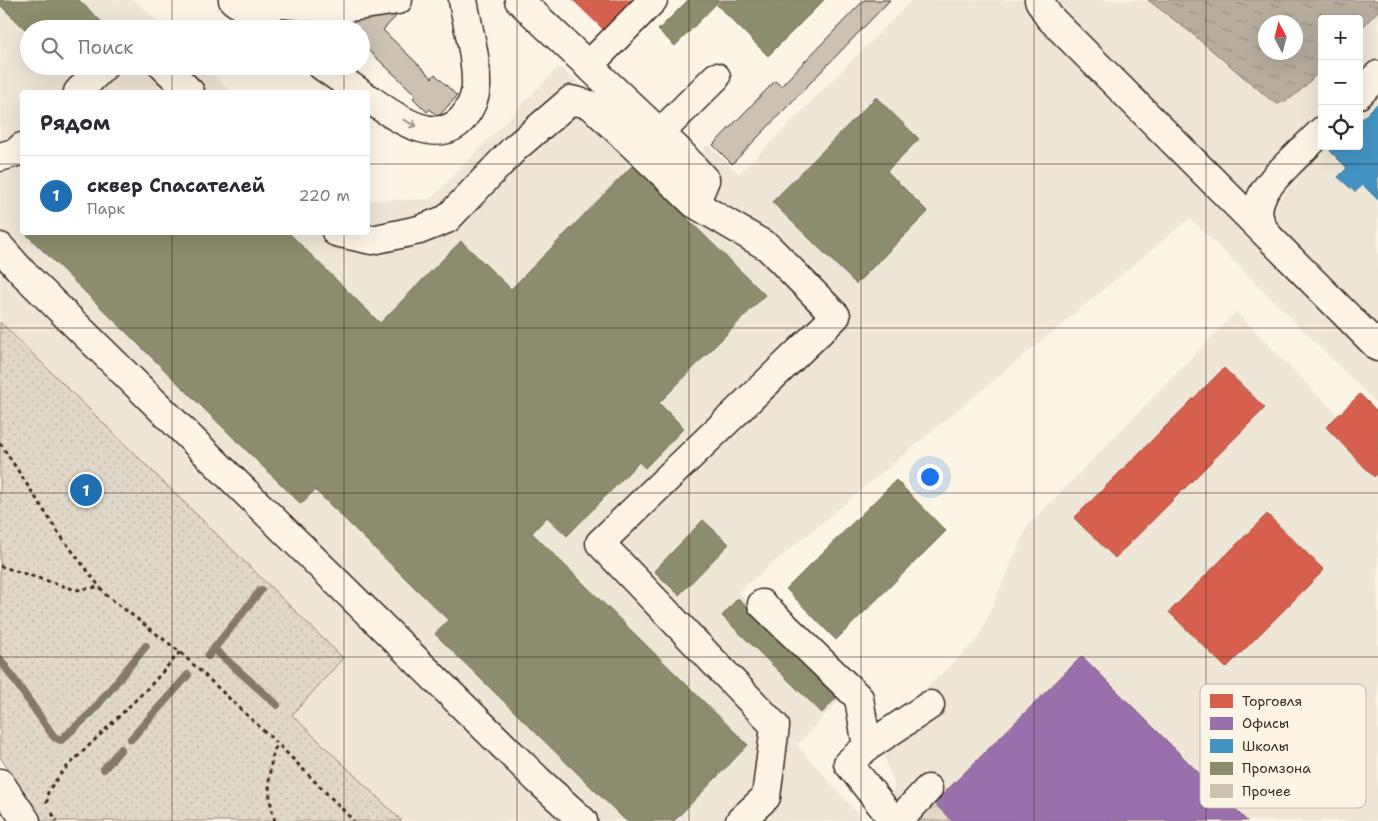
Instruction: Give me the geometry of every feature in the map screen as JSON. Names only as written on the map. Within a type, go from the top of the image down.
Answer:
[{"type":"lane","points":[[233,0],[260,20]]},
{"type":"lane","points":[[240,0],[337,9],[398,0]]},
{"type":"lane","points":[[370,99],[386,111],[419,128],[434,131],[448,130],[460,122],[470,109],[476,89],[475,64],[463,0]]},
{"type":"lane","points":[[519,0],[660,133],[704,180],[695,204]]},
{"type":"lane","points":[[588,66],[653,0]]},
{"type":"lane","points":[[1039,0],[1049,17],[1378,347]]},
{"type":"lane","points":[[80,90],[95,75]]},
{"type":"lane","points":[[173,75],[188,90]]},
{"type":"lane","points":[[335,75],[356,90]]},
{"type":"lane","points":[[1363,90],[1378,75]]},
{"type":"lane","points":[[660,133],[716,77]]},
{"type":"lane","points":[[350,235],[372,240],[419,230],[447,219],[514,149],[571,100],[591,105],[695,204],[768,247],[836,316],[600,543],[775,726],[766,797],[740,821]]},
{"type":"lane","points":[[1269,237],[1263,230],[1258,210],[1263,194],[1275,177],[1318,135]]},
{"type":"lane","points":[[0,157],[18,152],[20,150]]},
{"type":"lane","points":[[0,247],[22,272],[510,753],[583,821]]},
{"type":"lane","points":[[762,604],[859,698],[867,746]]},
{"type":"lane","points":[[928,789],[896,821],[848,763],[867,746],[930,705]]},
{"type":"lane","points":[[0,783],[26,821]]},
{"type":"path","points":[[0,443],[60,535],[99,587],[114,603],[180,652],[277,743],[354,821]]},
{"type":"path","points":[[0,566],[76,590],[99,587]]},
{"type":"path","points":[[57,821],[47,802],[48,791],[52,785],[150,686],[180,652]]},
{"type":"path","points":[[275,821],[268,794],[272,756],[277,743]]},
{"type":"shaded area","points":[[0,0],[135,0],[156,20],[20,20],[20,75],[213,75],[229,90],[20,90],[20,235],[370,235],[370,201],[431,199],[558,67],[576,80],[652,150],[683,173],[708,145],[739,174],[912,0],[1378,0],[1378,405],[1190,218],[738,592],[845,694],[797,745],[859,815],[859,821],[402,821],[292,715],[343,658],[0,322]]},
{"type":"shaded area","points":[[1236,312],[1378,456],[1378,821],[889,821],[894,783],[876,735],[978,639],[1027,527]]},
{"type":"green space","points":[[0,322],[343,658],[292,715],[402,821],[43,821],[0,757]]},
{"type":"green space","points":[[934,803],[952,821],[915,821]]},
{"type":"water","points":[[1148,0],[1378,0],[1378,11],[1363,27],[1363,15],[1318,15],[1318,73],[1291,98],[1278,104],[1190,32]]},
{"type":"building: Торговля","points":[[573,0],[635,0],[606,32]]},
{"type":"building: Торговля","points":[[1224,368],[1265,408],[1115,558],[1074,518]]},
{"type":"building: Торговля","points":[[1360,394],[1378,412],[1378,473],[1374,477],[1326,427]]},
{"type":"building: Торговля","points":[[1267,514],[1324,570],[1226,668],[1169,612]]},
{"type":"building: Офисы","points":[[1082,656],[1200,774],[1200,808],[1234,808],[1247,821],[952,821],[934,803]]},
{"type":"building: Школы","points":[[1378,103],[1378,200],[1363,185],[1355,192],[1338,177],[1347,168],[1330,151],[1363,150],[1363,118]]},
{"type":"building: Промзона","points":[[0,0],[79,0],[100,20],[20,20],[20,24],[0,5]]},
{"type":"building: Промзона","points":[[688,0],[720,0],[675,46],[658,30]]},
{"type":"building: Промзона","points":[[722,0],[824,0],[768,56],[717,5]]},
{"type":"building: Промзона","points":[[876,97],[919,139],[887,171],[928,212],[856,284],[772,202]]},
{"type":"building: Промзона","points":[[633,165],[765,295],[659,403],[684,428],[645,468],[639,462],[567,536],[547,517],[532,533],[748,745],[674,821],[626,821],[435,634],[448,620],[315,490],[301,504],[27,235],[291,235],[380,323],[461,241],[511,289]]},
{"type":"building: Промзона","points":[[896,480],[946,531],[836,640],[786,589]]},
{"type":"building: Промзона","points":[[703,520],[729,544],[679,595],[654,571]]},
{"type":"building: Промзона","points":[[738,598],[838,696],[822,713],[722,616]]},
{"type":"building: Прочее","points":[[375,0],[404,8],[383,30],[432,78],[435,74],[457,96],[438,117],[430,109],[427,112],[413,98],[416,95],[370,52],[370,20],[356,20]]},
{"type":"building: Прочее","points":[[864,0],[890,0],[732,164],[713,145],[775,81],[781,86]]},
{"type":"waterway","points":[[208,656],[261,590]]},
{"type":"waterway","points":[[0,659],[54,737],[61,740],[91,713],[146,646]]},
{"type":"waterway","points":[[214,649],[277,705]]},
{"type":"waterway","points":[[131,739],[188,675]]},
{"type":"waterway","points":[[104,769],[121,749]]},
{"type":"place","name":"cквер Спасателей","points":[[86,490]]}]
